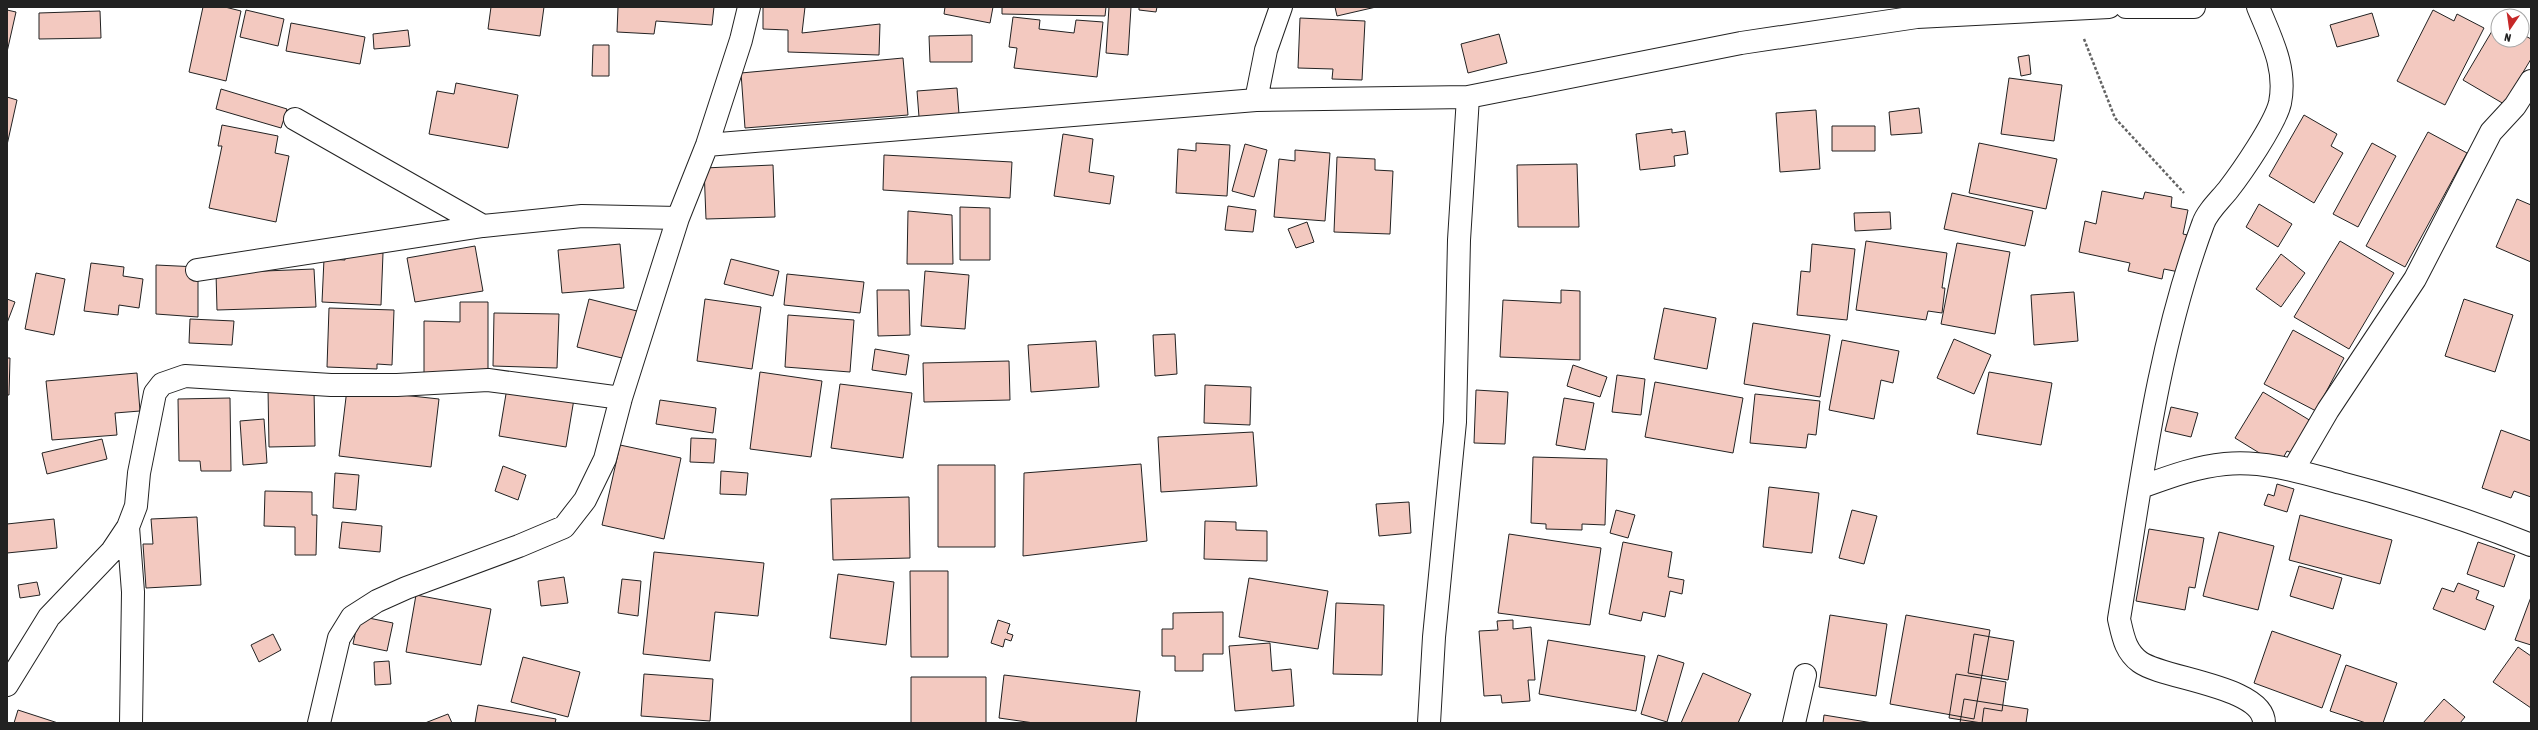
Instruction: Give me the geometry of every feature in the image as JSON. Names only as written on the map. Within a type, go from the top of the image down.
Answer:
[{"type":"street","points":[[319,723],[339,638],[352,617],[377,601],[406,588],[519,546],[564,527],[585,500],[605,459],[621,398],[678,218],[707,144],[741,40],[749,7]]},
{"type":"street","points":[[1256,100],[1266,50],[1281,7]]},
{"type":"street","points":[[707,144],[1256,100],[1468,97],[1741,43],[1917,17],[2109,7]]},
{"type":"street","points":[[2126,7],[2194,7]]},
{"type":"street","points":[[2258,7],[2282,68],[2279,105],[2272,121],[2232,185],[2204,221],[2179,292],[2157,392],[2119,619],[2126,647],[2140,663],[2231,692],[2258,707],[2264,717],[2264,723]]},
{"type":"street","points":[[2293,470],[2328,410],[2415,279],[2491,132],[2515,106],[2531,81]]},
{"type":"street","points":[[1430,723],[1434,637],[1455,422],[1459,240],[1468,97]]},
{"type":"street","points":[[294,119],[483,226]]},
{"type":"street","points":[[197,270],[483,226],[582,216],[678,218]]},
{"type":"street","points":[[7,685],[49,617],[112,551],[128,527],[136,506],[139,473],[155,393],[162,384],[185,376],[331,385],[397,385],[488,380],[621,398]]},
{"type":"street","points":[[2141,487],[2188,470],[2226,464],[2257,464],[2293,470],[2421,504],[2531,545]]},
{"type":"street","points":[[128,527],[133,592],[131,723]]},
{"type":"street","points":[[1794,723],[1805,675]]},
{"type":"path","points":[[2074,10],[2102,90],[2115,118],[2133,140],[2150,155],[2181,188],[2204,221]]},
{"type":"building","points":[[203,7],[225,7],[241,11],[226,81],[189,72]]},
{"type":"building","points":[[491,7],[544,7],[540,36],[488,29]]},
{"type":"building","points":[[618,7],[714,7],[712,25],[656,21],[654,34],[617,32]]},
{"type":"building","points":[[763,7],[805,7],[802,33],[880,24],[879,55],[788,52],[788,30],[763,29]]},
{"type":"building","points":[[945,7],[993,7],[990,23],[944,14]]},
{"type":"building","points":[[1002,7],[1106,7],[1105,16],[1002,14]]},
{"type":"building","points":[[1109,7],[1131,7],[1128,55],[1106,53]]},
{"type":"building","points":[[1139,7],[1157,7],[1156,12],[1139,10]]},
{"type":"building","points":[[1335,7],[1376,7],[1337,16]]},
{"type":"building","points":[[7,10],[16,12],[7,52]]},
{"type":"building","points":[[246,10],[284,19],[278,46],[240,37]]},
{"type":"building","points":[[2433,10],[2454,21],[2457,14],[2484,28],[2445,105],[2397,81]]},
{"type":"building","points":[[100,11],[101,38],[39,39],[39,13]]},
{"type":"building","points":[[2372,13],[2379,36],[2337,47],[2330,25]]},
{"type":"building","points":[[1013,17],[1040,20],[1039,29],[1074,33],[1076,20],[1103,22],[1097,77],[1014,68],[1017,48],[1009,47]]},
{"type":"building","points":[[1300,18],[1365,21],[1362,80],[1332,79],[1333,69],[1298,68]]},
{"type":"building","points":[[291,23],[365,37],[360,64],[286,51]]},
{"type":"building","points":[[408,30],[410,46],[374,49],[373,34]]},
{"type":"building","points":[[1499,34],[1507,63],[1468,73],[1461,44]]},
{"type":"building","points":[[2490,34],[2490,48],[2530,48],[2531,39],[2531,59],[2504,104],[2463,80]]},
{"type":"building","points":[[972,35],[972,62],[930,62],[929,36]]},
{"type":"building","points":[[593,45],[609,45],[609,76],[592,76]]},
{"type":"building","points":[[2029,55],[2031,74],[2021,76],[2018,57]]},
{"type":"building","points":[[903,58],[908,115],[745,128],[741,73]]},
{"type":"building","points":[[2009,78],[2062,85],[2054,141],[2001,134]]},
{"type":"building","points":[[456,83],[518,95],[508,148],[429,134],[437,91],[454,94]]},
{"type":"building","points":[[957,88],[959,114],[919,117],[917,91]]},
{"type":"building","points":[[221,89],[287,109],[281,128],[216,109]]},
{"type":"building","points":[[7,97],[17,100],[7,145]]},
{"type":"building","points":[[1919,108],[1922,133],[1891,135],[1889,112]]},
{"type":"building","points":[[1816,110],[1820,169],[1780,172],[1776,113]]},
{"type":"building","points":[[2304,115],[2337,134],[2331,146],[2343,153],[2314,203],[2269,176]]},
{"type":"building","points":[[222,125],[278,136],[275,153],[289,156],[276,222],[209,208],[222,146],[218,146]]},
{"type":"building","points":[[1832,126],[1875,126],[1875,151],[1832,151]]},
{"type":"building","points":[[1672,129],[1672,133],[1685,131],[1688,154],[1674,156],[1675,166],[1640,170],[1636,134]]},
{"type":"building","points":[[2428,132],[2467,153],[2405,267],[2366,246]]},
{"type":"building","points":[[1063,134],[1093,139],[1089,172],[1114,176],[1110,204],[1054,196]]},
{"type":"building","points":[[1196,143],[1230,145],[1227,196],[1176,193],[1178,149],[1196,151]]},
{"type":"building","points":[[1979,143],[2057,159],[2046,209],[1969,193]]},
{"type":"building","points":[[2372,143],[2396,156],[2358,227],[2333,214]]},
{"type":"building","points":[[1245,144],[1267,150],[1254,197],[1232,191]]},
{"type":"building","points":[[1295,150],[1330,153],[1325,221],[1274,217],[1279,159],[1295,161]]},
{"type":"building","points":[[884,155],[1012,162],[1010,198],[883,190]]},
{"type":"building","points":[[1337,157],[1375,159],[1375,170],[1393,171],[1390,234],[1334,232]]},
{"type":"building","points":[[1577,164],[1579,227],[1518,227],[1517,165]]},
{"type":"building","points":[[773,165],[775,217],[706,219],[704,168]]},
{"type":"building","points":[[2102,191],[2143,199],[2145,192],[2172,197],[2171,207],[2188,210],[2183,234],[2192,236],[2184,273],[2164,269],[2162,279],[2128,271],[2130,263],[2079,252],[2085,221],[2096,224]]},
{"type":"building","points":[[1952,193],[2033,211],[2025,246],[1944,229]]},
{"type":"building","points":[[2517,199],[2531,205],[2531,262],[2496,247]]},
{"type":"building","points":[[2259,204],[2292,224],[2278,247],[2246,227]]},
{"type":"building","points":[[1228,206],[1256,210],[1253,232],[1225,230]]},
{"type":"building","points":[[960,207],[990,208],[990,260],[960,260]]},
{"type":"building","points":[[908,211],[952,215],[953,264],[907,264]]},
{"type":"building","points":[[1890,212],[1891,229],[1855,231],[1854,213]]},
{"type":"building","points":[[1307,222],[1314,242],[1296,248],[1288,229]]},
{"type":"building","points":[[1866,241],[1947,253],[1942,288],[1945,288],[1942,313],[1928,311],[1926,320],[1856,310]]},
{"type":"building","points":[[2340,241],[2394,273],[2349,349],[2294,317]]},
{"type":"building","points":[[1957,243],[2010,252],[1995,334],[1941,324]]},
{"type":"building","points":[[620,244],[624,288],[562,293],[558,250]]},
{"type":"building","points":[[1812,244],[1855,249],[1847,320],[1797,315],[1801,271],[1810,272]]},
{"type":"building","points":[[475,246],[483,291],[415,302],[407,258]]},
{"type":"building","points":[[345,251],[383,253],[381,305],[322,302],[324,259],[345,260]]},
{"type":"building","points":[[2281,254],[2305,273],[2281,307],[2256,289]]},
{"type":"building","points":[[731,259],[779,271],[773,296],[724,284]]},
{"type":"building","points":[[91,263],[124,267],[123,276],[143,279],[139,308],[119,305],[118,315],[84,311]]},
{"type":"building","points":[[156,265],[198,267],[198,317],[156,314]]},
{"type":"building","points":[[314,269],[316,307],[217,310],[216,273]]},
{"type":"building","points":[[925,271],[969,275],[965,329],[921,326]]},
{"type":"building","points":[[36,273],[65,279],[54,335],[25,329]]},
{"type":"building","points":[[787,274],[864,282],[860,313],[784,305]]},
{"type":"building","points":[[877,290],[909,290],[910,335],[878,336]]},
{"type":"building","points":[[1561,290],[1580,291],[1580,360],[1500,357],[1503,300],[1561,303]]},
{"type":"building","points":[[2074,292],[2078,341],[2034,345],[2031,295]]},
{"type":"building","points":[[7,299],[15,302],[7,323]]},
{"type":"building","points":[[589,299],[637,311],[626,359],[577,347]]},
{"type":"building","points":[[705,299],[761,307],[752,369],[697,361]]},
{"type":"building","points":[[2464,299],[2513,315],[2495,372],[2445,356]]},
{"type":"building","points":[[460,302],[488,302],[488,373],[424,373],[424,321],[460,322]]},
{"type":"building","points":[[329,308],[394,310],[392,365],[377,364],[377,369],[327,367]]},
{"type":"building","points":[[1664,308],[1716,318],[1707,369],[1654,359]]},
{"type":"building","points":[[494,313],[559,314],[557,368],[493,366]]},
{"type":"building","points":[[788,315],[854,320],[850,372],[785,367]]},
{"type":"building","points":[[190,319],[234,321],[232,345],[189,343]]},
{"type":"building","points":[[1753,323],[1830,335],[1820,397],[1744,384]]},
{"type":"building","points":[[2293,330],[2344,358],[2316,411],[2264,384]]},
{"type":"building","points":[[1175,334],[1177,374],[1155,376],[1153,335]]},
{"type":"building","points":[[1954,339],[1991,355],[1974,394],[1937,378]]},
{"type":"building","points":[[1842,340],[1899,351],[1893,383],[1881,380],[1874,419],[1829,410]]},
{"type":"building","points":[[1096,341],[1099,387],[1031,392],[1028,345]]},
{"type":"building","points":[[875,349],[909,355],[906,375],[872,370]]},
{"type":"building","points":[[7,358],[10,358],[9,395],[7,395]]},
{"type":"building","points":[[1009,361],[1010,400],[924,402],[923,363]]},
{"type":"building","points":[[1573,365],[1607,377],[1600,397],[1567,386]]},
{"type":"building","points":[[760,372],[822,381],[811,457],[750,449]]},
{"type":"building","points":[[1989,372],[2052,383],[2041,445],[1977,434]]},
{"type":"building","points":[[137,373],[140,411],[115,413],[117,435],[52,440],[46,381]]},
{"type":"building","points":[[1617,375],[1645,379],[1641,415],[1612,412]]},
{"type":"building","points":[[1655,382],[1743,398],[1733,453],[1645,437]]},
{"type":"building","points":[[840,384],[912,393],[903,458],[831,448]]},
{"type":"building","points":[[1205,385],[1251,387],[1250,425],[1204,423]]},
{"type":"building","points":[[507,388],[574,399],[566,447],[499,436]]},
{"type":"building","points":[[268,389],[314,389],[315,446],[269,447]]},
{"type":"building","points":[[347,389],[439,399],[431,467],[339,456]]},
{"type":"building","points":[[1476,390],[1508,392],[1505,444],[1474,443]]},
{"type":"building","points":[[2263,392],[2311,421],[2292,453],[2287,451],[2279,465],[2235,438]]},
{"type":"building","points":[[1755,394],[1820,401],[1816,435],[1808,434],[1806,448],[1750,443]]},
{"type":"building","points":[[230,398],[231,471],[201,471],[200,461],[179,461],[178,399]]},
{"type":"building","points":[[1564,398],[1594,403],[1585,450],[1556,445]]},
{"type":"building","points":[[660,400],[716,408],[713,433],[656,424]]},
{"type":"building","points":[[2171,407],[2198,413],[2191,437],[2165,431]]},
{"type":"building","points":[[264,419],[267,463],[243,465],[240,421]]},
{"type":"building","points":[[2501,430],[2531,441],[2531,497],[2514,491],[2511,498],[2482,488]]},
{"type":"building","points":[[1253,432],[1257,486],[1161,492],[1158,437]]},
{"type":"building","points":[[691,438],[716,439],[714,463],[690,462]]},
{"type":"building","points":[[102,439],[107,459],[47,474],[42,453]]},
{"type":"building","points":[[620,445],[681,458],[664,539],[602,525]]},
{"type":"building","points":[[1533,457],[1607,459],[1605,525],[1582,524],[1582,530],[1546,529],[1546,524],[1531,523]]},
{"type":"building","points":[[1141,464],[1147,541],[1023,556],[1024,473]]},
{"type":"building","points":[[938,465],[995,465],[995,547],[938,547]]},
{"type":"building","points":[[503,466],[526,475],[518,500],[495,491]]},
{"type":"building","points":[[721,471],[748,473],[746,495],[720,494]]},
{"type":"building","points":[[335,473],[359,475],[356,510],[333,508]]},
{"type":"building","points":[[2277,484],[2294,489],[2287,512],[2264,505],[2268,494],[2274,496]]},
{"type":"building","points":[[1769,487],[1819,493],[1812,553],[1763,547]]},
{"type":"building","points":[[265,491],[312,492],[312,515],[317,515],[316,555],[295,555],[295,527],[264,526]]},
{"type":"building","points":[[909,497],[910,558],[833,560],[831,499]]},
{"type":"building","points":[[1409,502],[1411,533],[1379,536],[1376,504]]},
{"type":"building","points":[[1616,510],[1635,515],[1628,538],[1610,533]]},
{"type":"building","points":[[1852,510],[1877,516],[1864,564],[1839,558]]},
{"type":"building","points":[[2300,515],[2392,540],[2380,584],[2289,560]]},
{"type":"building","points":[[197,517],[201,585],[146,588],[143,544],[153,544],[151,519]]},
{"type":"building","points":[[54,519],[57,548],[7,553],[7,524]]},
{"type":"building","points":[[1205,521],[1236,522],[1236,530],[1267,531],[1267,561],[1204,559]]},
{"type":"building","points":[[342,522],[382,526],[380,552],[339,548]]},
{"type":"building","points":[[2149,529],[2204,538],[2195,588],[2189,587],[2185,610],[2136,601]]},
{"type":"building","points":[[2219,532],[2274,546],[2258,610],[2203,596]]},
{"type":"building","points":[[1509,534],[1601,548],[1590,625],[1498,613]]},
{"type":"building","points":[[1623,542],[1672,552],[1668,577],[1684,580],[1682,594],[1670,591],[1665,617],[1643,612],[1641,621],[1609,614]]},
{"type":"building","points":[[2478,542],[2515,555],[2504,587],[2467,574]]},
{"type":"building","points":[[654,552],[764,563],[758,616],[715,612],[710,661],[643,654]]},
{"type":"building","points":[[2299,566],[2342,578],[2333,609],[2290,596]]},
{"type":"building","points":[[910,571],[948,571],[948,657],[911,657]]},
{"type":"building","points":[[838,574],[894,582],[886,645],[830,638]]},
{"type":"building","points":[[564,577],[568,603],[541,606],[538,581]]},
{"type":"building","points":[[1249,578],[1328,591],[1318,649],[1239,637]]},
{"type":"building","points":[[622,579],[641,581],[638,616],[618,613]]},
{"type":"building","points":[[37,582],[40,595],[20,598],[18,585]]},
{"type":"building","points":[[2458,583],[2479,591],[2476,599],[2494,606],[2485,630],[2433,609],[2442,588],[2454,592]]},
{"type":"building","points":[[416,595],[491,609],[481,665],[406,652]]},
{"type":"building","points":[[2531,597],[2531,645],[2515,640]]},
{"type":"building","points":[[1336,603],[1384,605],[1382,675],[1333,674]]},
{"type":"building","points":[[1223,612],[1223,654],[1203,654],[1203,671],[1175,671],[1175,656],[1162,656],[1162,629],[1173,629],[1173,613]]},
{"type":"building","points":[[1830,615],[1887,624],[1876,696],[1819,687]]},
{"type":"building","points":[[1906,615],[1990,630],[1974,719],[1890,704]]},
{"type":"building","points":[[359,616],[393,623],[387,651],[353,644]]},
{"type":"building","points":[[998,620],[1010,624],[1007,633],[1013,635],[1011,641],[1005,639],[1003,647],[991,643]]},
{"type":"building","points":[[1513,620],[1513,629],[1531,627],[1535,680],[1528,680],[1530,701],[1502,703],[1501,695],[1484,696],[1479,631],[1498,630],[1497,621]]},
{"type":"building","points":[[2272,631],[2341,655],[2322,708],[2254,683]]},
{"type":"building","points":[[273,634],[281,650],[259,662],[251,645]]},
{"type":"building","points":[[1974,634],[2014,641],[2008,680],[1968,673]]},
{"type":"building","points":[[1548,640],[1645,656],[1636,711],[1539,694]]},
{"type":"building","points":[[1270,643],[1272,671],[1291,669],[1294,706],[1235,711],[1229,646]]},
{"type":"building","points":[[2518,647],[2531,656],[2531,708],[2493,682]]},
{"type":"building","points":[[1658,655],[1684,663],[1667,722],[1641,714]]},
{"type":"building","points":[[523,657],[580,672],[568,717],[511,702]]},
{"type":"building","points":[[389,661],[391,684],[375,685],[374,662]]},
{"type":"building","points":[[2346,665],[2397,683],[2383,723],[2366,723],[2330,711]]},
{"type":"building","points":[[1703,673],[1751,694],[1738,723],[1681,723]]},
{"type":"building","points":[[644,674],[713,679],[710,721],[641,716]]},
{"type":"building","points":[[1956,674],[2006,682],[2002,711],[1984,708],[1982,723],[1949,718]]},
{"type":"building","points":[[1004,675],[1140,691],[1136,723],[1034,723],[999,718]]},
{"type":"building","points":[[911,677],[986,677],[986,723],[911,723]]},
{"type":"building","points":[[1964,699],[2028,709],[2026,723],[1960,723]]},
{"type":"building","points":[[2444,699],[2465,717],[2460,723],[2423,723]]},
{"type":"building","points":[[478,705],[556,719],[555,723],[475,723]]},
{"type":"building","points":[[18,710],[58,723],[14,723]]},
{"type":"building","points":[[448,714],[452,723],[425,723]]},
{"type":"building","points":[[1824,715],[1873,723],[1823,723]]}]
